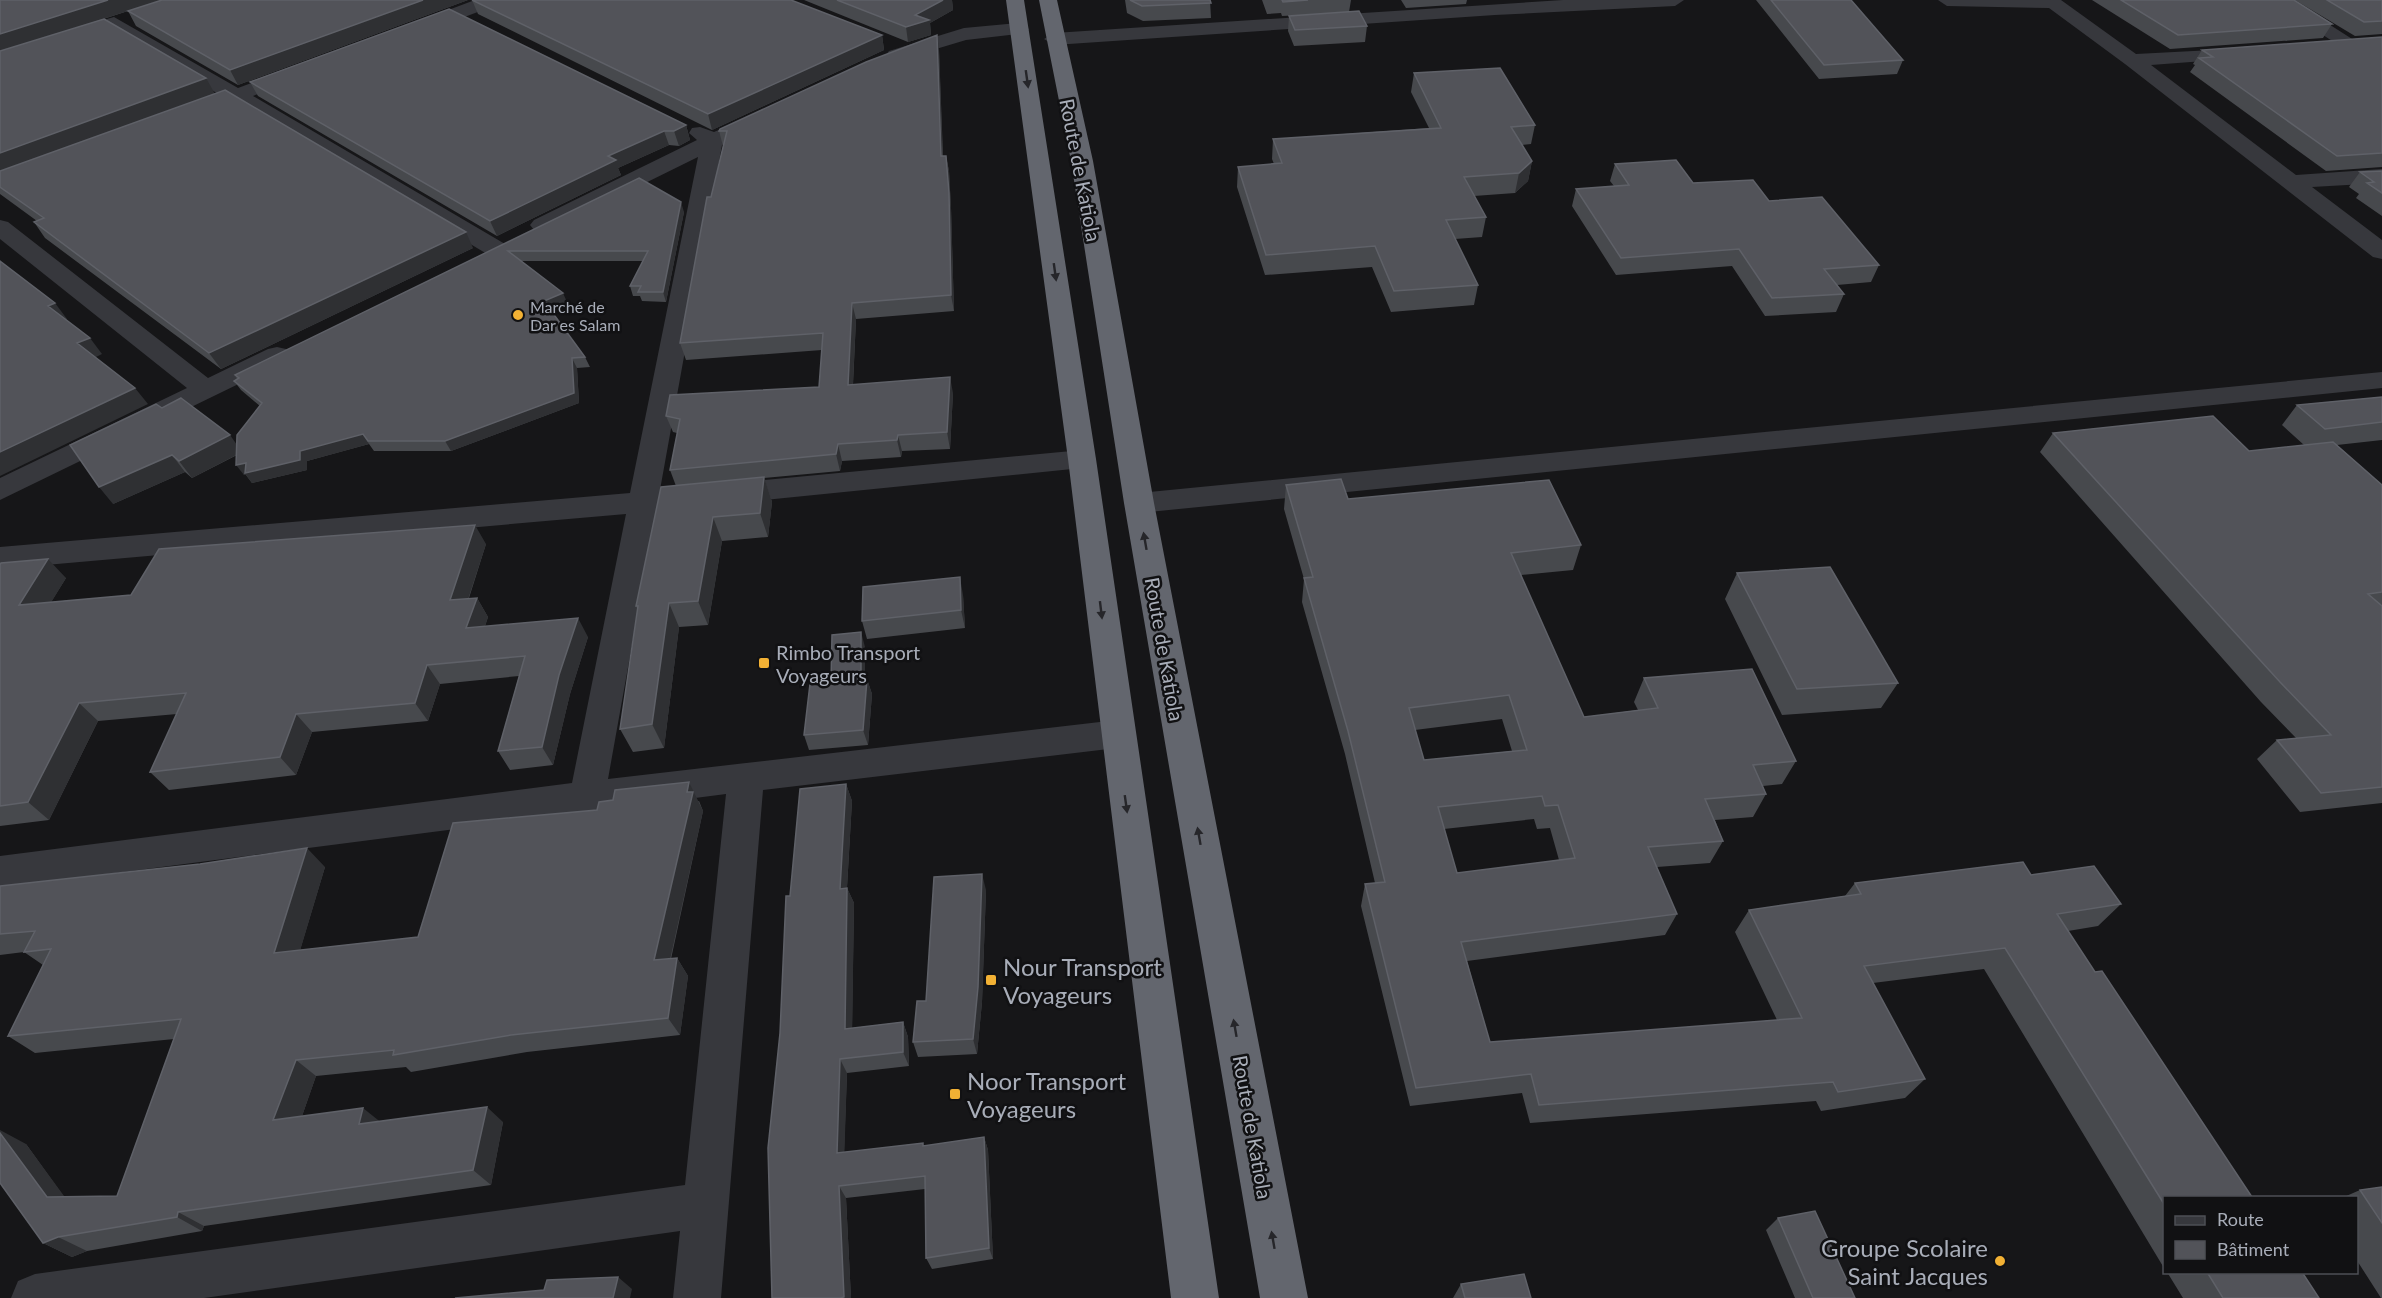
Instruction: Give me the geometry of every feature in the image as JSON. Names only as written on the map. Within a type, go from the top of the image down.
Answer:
[{"type":"highway","name":"Route de Katiola","points":[[1048,0],[1054,39],[1082,161],[1138,503],[1284,1298]]},
{"type":"highway","name":"Route de Katiola","points":[[1017,14],[1082,459],[1117,734],[1195,1298]]},
{"type":"street","points":[[401,34],[492,0]]},
{"type":"street","points":[[1054,39],[1236,17],[1492,4],[1676,0]]},
{"type":"street","points":[[1947,0],[2052,2],[2132,60],[2382,252]]},
{"type":"street","points":[[2278,0],[2350,44]]},
{"type":"street","points":[[456,13],[478,24]]},
{"type":"street","points":[[875,65],[897,46],[964,34],[1017,14]]},
{"type":"street","points":[[92,30],[135,17]]},
{"type":"street","points":[[114,23],[236,96],[513,240]]},
{"type":"street","points":[[2316,46],[2372,42]]},
{"type":"street","points":[[2132,60],[2259,51]]},
{"type":"street","points":[[180,117],[313,67]]},
{"type":"street","points":[[474,259],[777,110]]},
{"type":"street","points":[[680,124],[712,140]]},
{"type":"street","points":[[587,796],[712,140]]},
{"type":"street","points":[[2292,182],[2382,176]]},
{"type":"street","points":[[0,227],[205,389]]},
{"type":"street","points":[[0,490],[302,342]]},
{"type":"street","points":[[1138,503],[2382,380]]},
{"type":"street","points":[[0,558],[644,502],[1082,459]]},
{"type":"street","points":[[0,872],[587,796],[1117,734]]},
{"type":"street","points":[[697,1298],[746,777]]},
{"type":"street","points":[[35,1298],[706,1204]]},
{"type":"building","points":[[0,0],[108,0],[0,34]]},
{"type":"building","points":[[162,0],[423,0],[230,70],[128,11]]},
{"type":"building","points":[[472,0],[791,0],[882,35],[708,114]]},
{"type":"building","points":[[837,0],[943,0],[915,15],[929,20],[906,27]]},
{"type":"building","points":[[1130,0],[1210,0],[1211,3],[1142,6]]},
{"type":"building","points":[[1282,0],[1308,0],[1283,2]]},
{"type":"building","points":[[1771,0],[1851,0],[1903,60],[1824,65]]},
{"type":"building","points":[[2121,0],[2294,0],[2332,24],[2178,35]]},
{"type":"building","points":[[2327,0],[2382,0],[2382,21],[2364,22]]},
{"type":"building","points":[[449,9],[686,125],[674,131],[664,131],[608,156],[616,160],[490,221],[250,82]]},
{"type":"building","points":[[1359,11],[1367,26],[1295,30],[1289,16]]},
{"type":"building","points":[[104,19],[206,78],[0,153],[0,51]]},
{"type":"building","points":[[937,35],[941,156],[946,156],[949,193],[951,295],[852,303],[848,385],[950,377],[947,432],[898,435],[897,440],[838,444],[836,454],[670,470],[680,419],[666,416],[670,395],[819,387],[823,333],[680,343],[707,197],[711,197],[727,131],[719,131],[720,129],[866,62]]},
{"type":"building","points":[[2382,37],[2382,153],[2337,156],[2199,58],[2213,57],[2202,50]]},
{"type":"building","points":[[1500,68],[1535,125],[1511,127],[1532,161],[1519,173],[1464,177],[1486,217],[1446,220],[1478,285],[1394,291],[1375,246],[1266,255],[1238,167],[1282,163],[1273,139],[1441,128],[1414,73]]},
{"type":"building","points":[[225,90],[466,232],[209,353],[34,222],[44,218],[0,187],[0,171]]},
{"type":"building","points":[[1676,160],[1693,183],[1753,180],[1769,201],[1822,197],[1879,265],[1824,269],[1844,294],[1772,298],[1739,249],[1621,258],[1576,189],[1629,185],[1615,164]]},
{"type":"building","points":[[2382,171],[2382,193],[2367,183],[2374,182],[2360,172]]},
{"type":"building","points":[[639,178],[681,202],[663,292],[638,292],[641,286],[630,286],[648,251],[508,251],[563,293],[544,301],[585,357],[572,358],[574,393],[445,441],[368,441],[363,434],[300,451],[300,460],[245,473],[246,463],[236,465],[237,435],[262,403],[234,381],[239,378],[235,375]]},
{"type":"building","points":[[0,261],[55,303],[48,306],[90,338],[77,343],[135,388],[0,452]]},
{"type":"building","points":[[2382,397],[2382,422],[2325,429],[2297,405]]},
{"type":"building","points":[[181,398],[230,435],[179,461],[172,455],[99,487],[70,445],[156,404],[162,408]]},
{"type":"building","points":[[2213,416],[2249,451],[2333,442],[2382,485],[2382,592],[2368,594],[2382,606],[2382,787],[2321,793],[2277,740],[2331,735],[2053,433]]},
{"type":"building","points":[[764,477],[760,513],[713,517],[698,601],[669,603],[652,724],[620,729],[638,606],[636,606],[661,487]]},
{"type":"building","points":[[1341,479],[1348,499],[1549,480],[1581,545],[1511,553],[1584,717],[1658,708],[1644,678],[1752,669],[1796,761],[1753,765],[1766,794],[1705,799],[1723,841],[1648,847],[1677,914],[1461,942],[1490,1042],[1802,1018],[1749,910],[1861,894],[1855,883],[2023,862],[2031,875],[2094,866],[2121,904],[2057,914],[2095,972],[2102,971],[2251,1196],[2163,1196],[2163,1202],[2005,948],[1864,966],[1925,1079],[1838,1092],[1833,1082],[1539,1105],[1531,1074],[1416,1088],[1365,884],[1385,882],[1348,731],[1304,578],[1313,577],[1286,485]],"holes":[[[1509,695],[1527,750],[1424,760],[1409,708]],[[1542,796],[1545,806],[1558,805],[1575,858],[1457,873],[1438,807]]]},
{"type":"building","points":[[475,525],[450,600],[477,598],[466,628],[578,618],[559,675],[542,747],[498,751],[525,656],[427,665],[415,703],[296,714],[280,757],[150,772],[186,693],[79,703],[28,802],[0,806],[1,563],[48,559],[19,605],[131,595],[159,549]]},
{"type":"building","points":[[1830,567],[1898,683],[1797,689],[1737,573]]},
{"type":"building","points":[[960,577],[961,610],[862,621],[863,587]]},
{"type":"building","points":[[861,632],[861,680],[867,679],[863,730],[804,735],[810,684],[831,682],[832,635]]},
{"type":"building","points":[[689,782],[687,792],[693,792],[654,960],[677,958],[668,1018],[511,1035],[393,1055],[394,1050],[296,1060],[273,1120],[363,1108],[359,1124],[487,1107],[473,1170],[178,1212],[177,1217],[58,1237],[43,1243],[0,1183],[0,1133],[47,1197],[117,1196],[181,1019],[8,1036],[51,949],[24,952],[35,931],[0,934],[0,886],[200,864],[307,848],[274,953],[418,937],[453,823],[597,810],[599,802],[613,800],[615,790]]},
{"type":"building","points":[[846,784],[840,889],[847,888],[845,1029],[903,1022],[903,1052],[840,1059],[837,1153],[923,1143],[923,1146],[984,1137],[989,1248],[926,1258],[925,1176],[839,1186],[844,1297],[772,1298],[768,1148],[780,1033],[786,896],[790,896],[800,789]]},
{"type":"building","points":[[982,874],[978,987],[973,1039],[913,1042],[917,1001],[926,1001],[934,877]]},
{"type":"building","points":[[2382,1187],[2382,1223],[2360,1190]]},
{"type":"building","points":[[1815,1211],[1855,1298],[1813,1298],[1778,1218]]},
{"type":"building","points":[[1524,1274],[1531,1298],[1465,1298],[1461,1284]]},
{"type":"building","points":[[2208,1274],[2303,1274],[2319,1298],[2223,1298]]},
{"type":"building","points":[[618,1277],[613,1298],[455,1298],[544,1290],[547,1280]]},
{"type":"place","name":"Marché de Dar es Salam","points":[[518,315]]},
{"type":"place","name":"Rimbo Transport Voyageurs","points":[[764,663]]},
{"type":"place","name":"Nour Transport Voyageurs","points":[[991,980]]},
{"type":"place","name":"Noor Transport Voyageurs","points":[[955,1094]]},
{"type":"place","name":"Groupe Scolaire Saint Jacques","points":[[2000,1261]]}]
